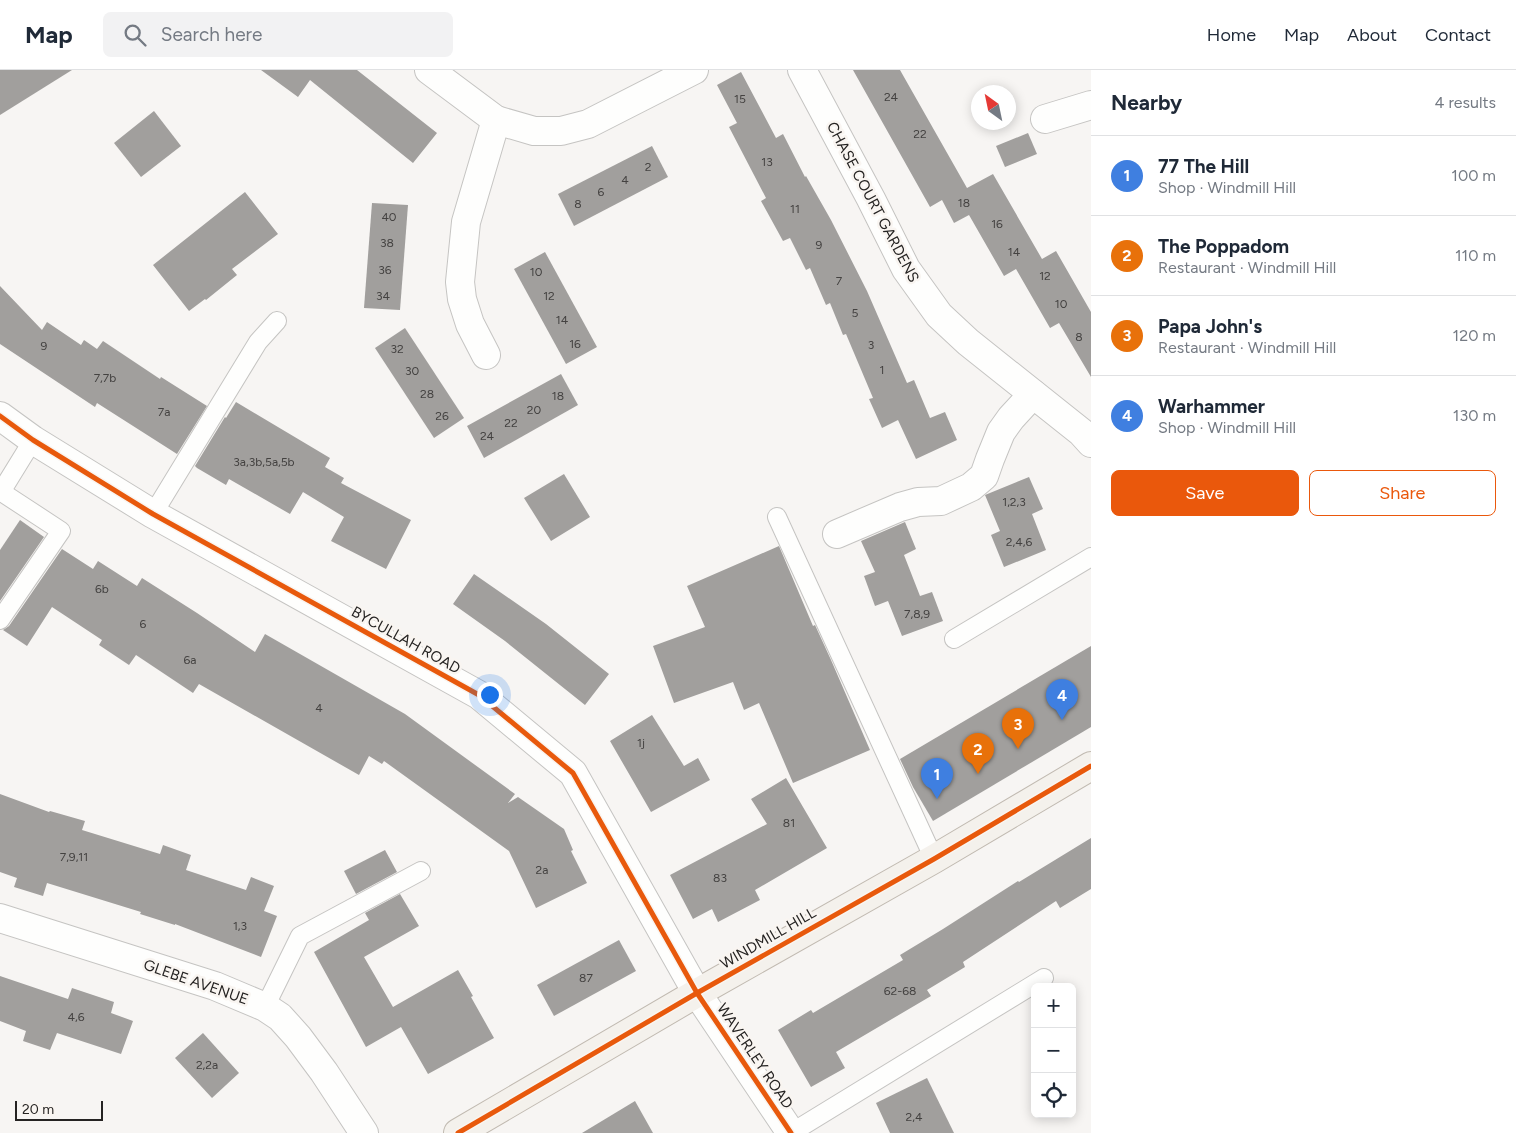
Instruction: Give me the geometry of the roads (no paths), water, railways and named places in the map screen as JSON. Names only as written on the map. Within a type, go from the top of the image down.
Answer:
[{"type":"main road","name":"WINDMILL HILL","points":[[458,1133],[1091,766]]},
{"type":"street","points":[[429,70],[496,120],[534,131],[561,131],[588,124],[694,70]]},
{"type":"street","name":"CHASE COURT GARDENS","points":[[802,70],[906,269],[939,315],[968,342],[1081,432],[1091,443]]},
{"type":"street","points":[[1045,119],[1091,105]]},
{"type":"street","points":[[486,355],[470,324],[462,299],[460,282],[466,222],[496,120]]},
{"type":"street","points":[[837,534],[900,507],[918,502],[941,501],[971,487],[984,476],[1001,432],[1033,394]]},
{"type":"street","name":"BYCULLAH ROAD","points":[[0,416],[33,440],[153,514],[479,695],[573,773],[697,993]]},
{"type":"street","name":"GLEBE AVENUE","points":[[0,918],[215,986],[265,1007],[280,1017],[298,1037],[324,1072],[364,1133]]},
{"type":"street","name":"WAVERLEY ROAD","points":[[697,993],[792,1133]]},
{"type":"lane","points":[[153,514],[258,342],[277,321]]},
{"type":"lane","points":[[0,620],[61,531],[0,491],[33,440]]},
{"type":"lane","points":[[777,516],[934,858]]},
{"type":"lane","points":[[954,639],[1091,557]]},
{"type":"lane","points":[[265,1007],[300,936],[421,871]]},
{"type":"lane","points":[[792,1133],[1044,978]]},
{"type":"place","name":"Warhammer","points":[[1062,720]]},
{"type":"place","name":"Papa John's","points":[[1018,749]]},
{"type":"place","name":"The Poppadom","points":[[978,774]]},
{"type":"place","name":"77 The Hill","points":[[937,799]]}]
